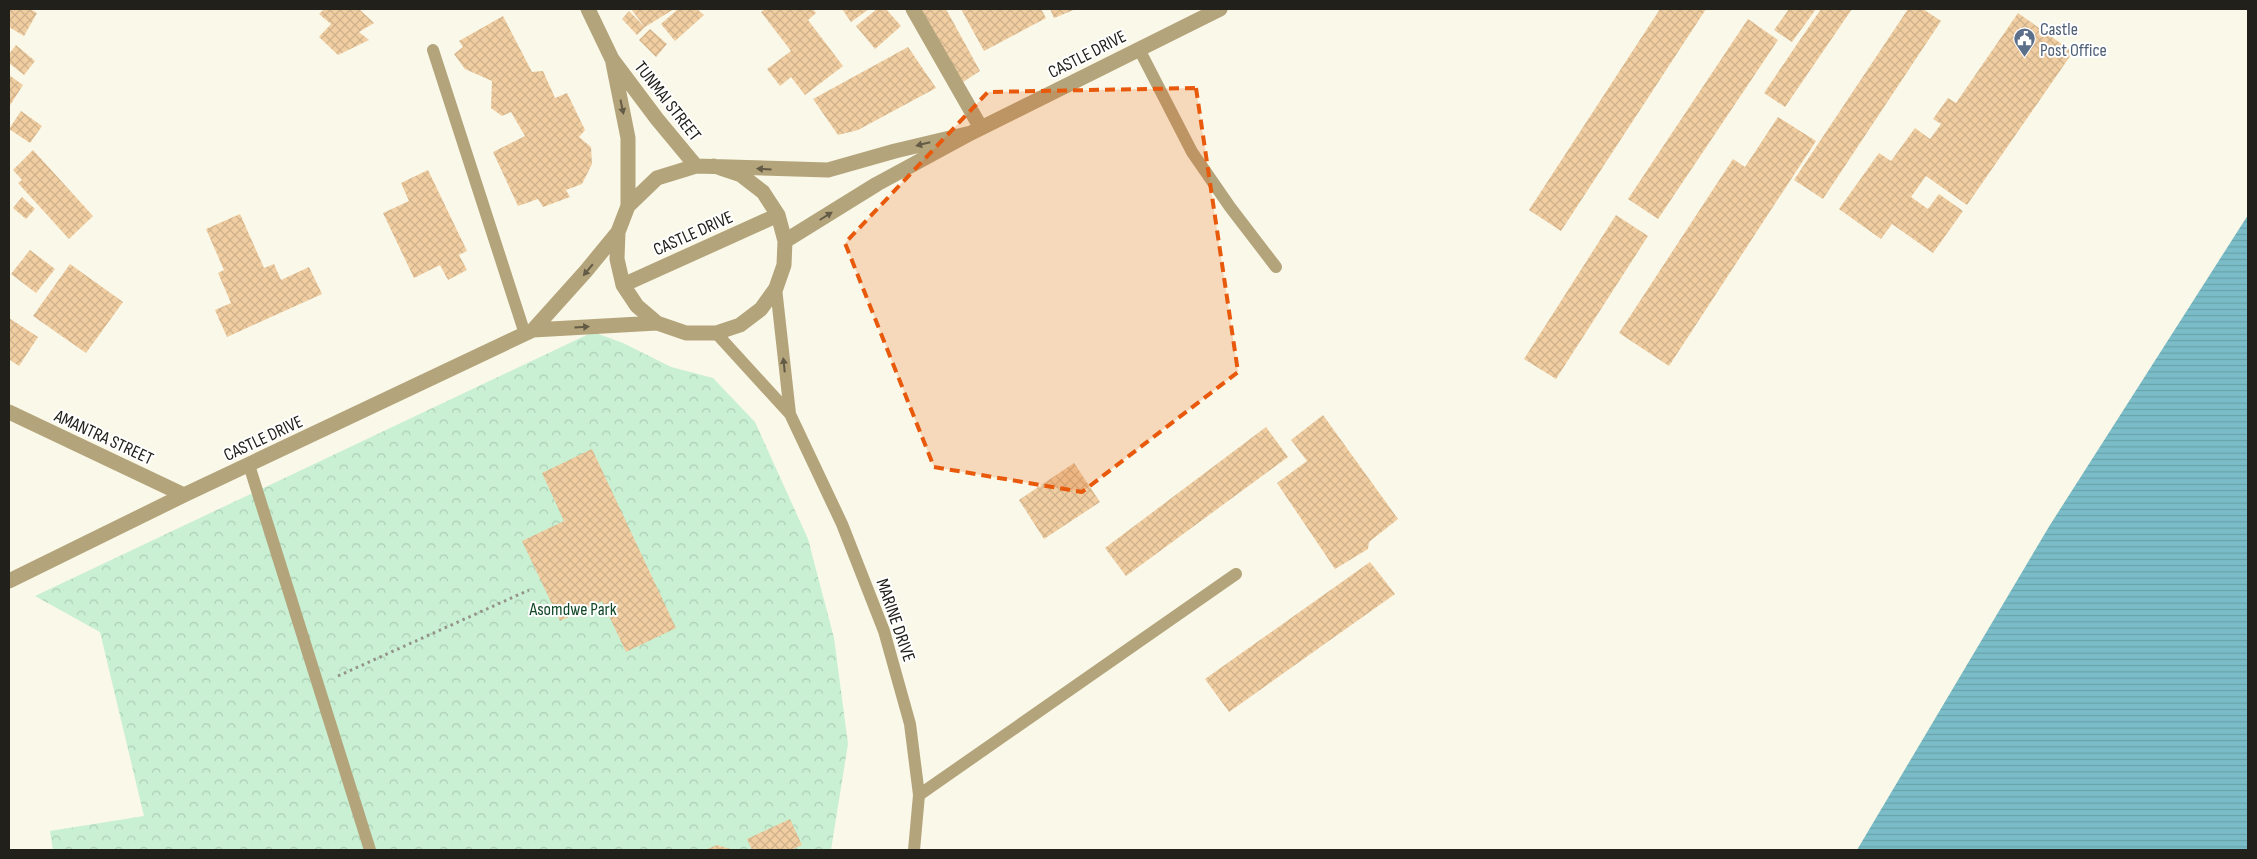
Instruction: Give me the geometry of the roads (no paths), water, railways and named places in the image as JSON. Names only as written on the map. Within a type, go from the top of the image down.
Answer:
[{"type":"street","name":"TUNMAI STREET","points":[[588,9],[612,59],[657,119],[696,166]]},
{"type":"street","points":[[913,9],[976,130]]},
{"type":"street","name":"CASTLE DRIVE","points":[[785,241],[877,184],[976,130],[1139,49],[1197,14],[1220,9]]},
{"type":"street","name":"TUNMAI STREET","points":[[612,59],[628,138],[628,206]]},
{"type":"street","name":"CASTLE DRIVE","points":[[628,206],[657,178],[696,166],[828,170],[976,130]]},
{"type":"street","points":[[628,206],[618,232],[617,258],[623,285],[637,306],[657,323],[686,333],[716,333],[740,324],[760,309],[776,288],[784,265],[785,241],[778,215],[763,192],[741,175],[714,166]]},
{"type":"street","name":"CASTLE DRIVE","points":[[623,285],[778,215]]},
{"type":"street","name":"CASTLE DRIVE","points":[[9,581],[184,495],[529,332],[586,272],[618,232]]},
{"type":"street","name":"CASTLE DRIVE","points":[[529,332],[657,323]]},
{"type":"street","name":"AMANTRA STREET","points":[[9,412],[184,495]]},
{"type":"lane","points":[[1139,49],[1192,152],[1230,208],[1276,267]]},
{"type":"lane","points":[[433,50],[529,332]]},
{"type":"lane","name":"MARINE DRIVE","points":[[776,288],[790,414]]},
{"type":"lane","name":"MARINE DRIVE","points":[[716,333],[790,414],[842,524],[884,631],[910,724],[919,795],[914,850]]},
{"type":"lane","points":[[249,465],[370,850]]},
{"type":"lane","points":[[919,795],[1236,574]]},
{"type":"water","points":[[2248,215],[2248,850],[1857,850],[2050,525]]},
{"type":"place","name":"Castle Post Office","points":[[2024,58]]},
{"type":"park label","name":"Asomdwe Park","points":[[573,609]]}]
